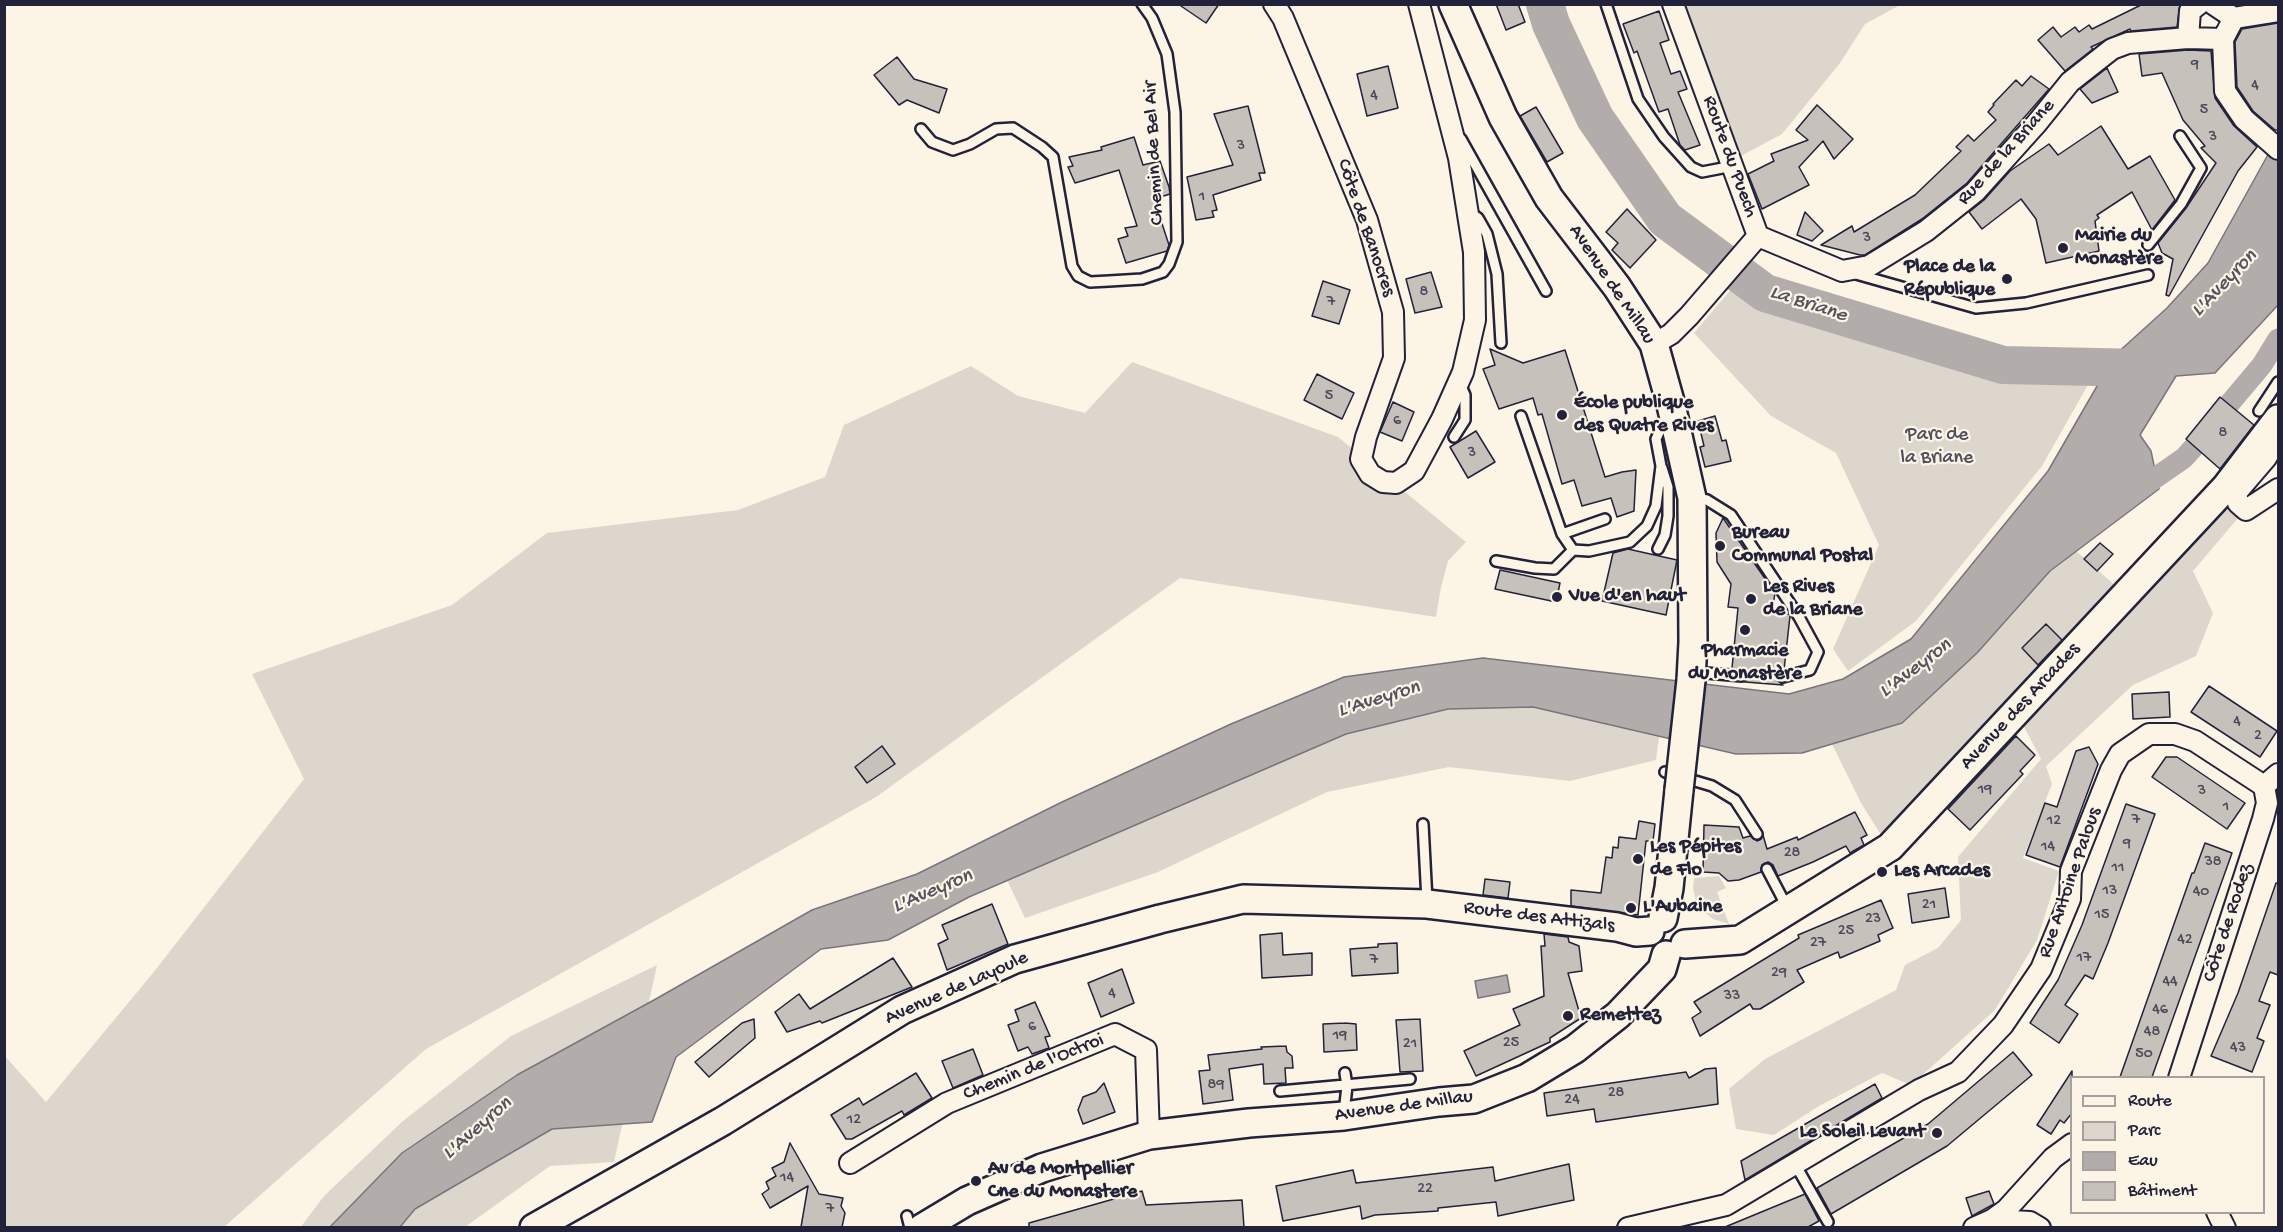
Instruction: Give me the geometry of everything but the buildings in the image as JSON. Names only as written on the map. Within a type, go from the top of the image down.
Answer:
[{"type":"street","name":"Côte de Banocres","points":[[1274,4],[1283,18],[1367,220],[1393,312],[1394,358],[1369,428],[1361,459],[1370,474],[1383,482],[1396,483],[1414,471],[1459,381]]},
{"type":"street","points":[[1409,4],[1422,14],[1453,132],[1474,252],[1475,320],[1459,381]]},
{"type":"street","name":"Avenue de Millau","points":[[915,1222],[966,1198],[1042,1168],[1149,1135],[1249,1123],[1344,1116],[1474,1099],[1527,1078],[1575,1049],[1618,1015],[1635,997],[1669,936],[1672,781],[1690,659],[1692,498],[1671,405],[1654,344],[1617,287],[1550,198],[1503,117],[1453,4]]},
{"type":"street","name":"Route du Puech","points":[[1654,344],[1671,334],[1755,240],[1733,166],[1673,4]]},
{"type":"street","points":[[2188,38],[2190,11],[2199,4]]},
{"type":"street","points":[[2213,4],[2234,18],[2278,11]]},
{"type":"street","points":[[2234,18],[2223,39],[2225,91],[2244,119],[2272,144]]},
{"type":"street","name":"Rue de la Briane","points":[[1842,271],[1869,266],[1926,231],[1953,211],[1975,192],[2037,123],[2070,82],[2112,49],[2128,44],[2188,38],[2223,39]]},
{"type":"street","points":[[1755,240],[1842,271]]},
{"type":"street","name":"Avenue des Arcades","points":[[1669,936],[1721,943],[1740,940],[1890,847],[2226,487],[2269,415]]},
{"type":"street","points":[[2278,437],[2266,458],[2236,493],[2238,503],[2246,510],[2278,489]]},
{"type":"street","name":"Rue Antoine Palous","points":[[1628,1227],[1726,1205],[1918,1090],[1958,1072],[2003,1025],[2041,969],[2070,898],[2071,871],[2120,754],[2149,734],[2175,734],[2195,741],[2271,780]]},
{"type":"street","name":"Côte de Rodez","points":[[2179,1076],[2263,819],[2271,780]]},
{"type":"street","name":"Avenue de Layoule","points":[[534,1227],[723,1121],[902,1010],[1015,960],[1160,919],[1240,900],[1427,904]]},
{"type":"street","name":"Route des Attizals","points":[[1427,904],[1617,927],[1669,936]]},
{"type":"street","name":"Chemin de l'Octroi","points":[[850,1163],[947,1102],[1115,1035],[1146,1050],[1149,1135]]},
{"type":"street","points":[[1986,1225],[2006,1210],[2053,1158],[2070,1145]]},
{"type":"street","points":[[1986,1225],[2030,1222],[2040,1227]]},
{"type":"lane","name":"Chemin de Bel Air","points":[[921,129],[932,142],[953,150],[970,144],[996,129],[1013,128],[1053,157],[1072,266],[1078,276],[1090,282],[1142,279],[1163,272],[1169,264],[1177,242],[1175,112],[1167,54],[1152,18],[1142,4]]},
{"type":"lane","points":[[1606,4],[1638,99],[1664,137],[1691,167],[1702,172],[1733,166]]},
{"type":"lane","points":[[1453,132],[1461,139],[1546,291]]},
{"type":"lane","points":[[2148,245],[2181,204],[2201,168],[2180,136]]},
{"type":"lane","points":[[1468,210],[1478,219],[1487,234],[1494,264],[1501,343]]},
{"type":"lane","points":[[1842,271],[1901,285],[1976,308],[2026,303],[2148,275]]},
{"type":"lane","points":[[1454,437],[1466,420],[1465,395],[1459,381]]},
{"type":"lane","points":[[2269,415],[2278,382]]},
{"type":"lane","points":[[1658,549],[1665,535],[1668,516],[1668,487],[1656,439],[1671,405]]},
{"type":"lane","points":[[1521,416],[1562,534],[1573,550]]},
{"type":"lane","points":[[1496,561],[1554,569],[1573,550],[1589,551],[1630,542],[1647,526],[1656,506],[1661,466]]},
{"type":"lane","points":[[1692,498],[1707,500],[1731,515],[1799,617],[1818,652],[1810,670],[1784,677]]},
{"type":"lane","points":[[1562,534],[1605,519]]},
{"type":"lane","points":[[1690,659],[1742,676]]},
{"type":"lane","points":[[1672,781],[1712,786],[1735,800],[1757,834]]},
{"type":"lane","points":[[1423,824],[1427,904]]},
{"type":"lane","points":[[1767,869],[1789,910]]},
{"type":"lane","points":[[1344,1116],[1347,1086],[1345,1073]]},
{"type":"lane","points":[[1280,1091],[1410,1079]]},
{"type":"lane","points":[[1795,1164],[1828,1222]]},
{"type":"lane","points":[[910,1227],[915,1222]]},
{"type":"green space","points":[[1685,5],[1900,5],[1865,24],[1840,63],[1782,134],[1737,158]]},
{"type":"green space","name":"Parc de la Briane","points":[[1733,287],[1762,298],[2001,371],[2064,378],[2093,376],[2042,466],[1916,621],[1848,671],[1833,649],[1879,545],[1836,453],[1771,416],[1694,333]]},
{"type":"green space","points":[[1132,362],[1338,437],[1466,542],[1448,561],[1436,617],[1180,578],[876,797],[426,1049],[224,1227],[5,1227],[4,1055],[46,1102],[153,973],[304,779],[252,674],[452,605],[547,533],[738,510],[825,477],[844,425],[971,366],[1018,396],[1085,413]]},
{"type":"green space","points":[[2230,503],[2238,518],[2193,571],[2213,613],[2196,656],[2133,685],[2046,766],[2052,784],[2023,858],[2059,871],[2037,940],[1995,1010],[1911,1085],[1882,1073],[1819,1106],[1774,1135],[1736,1129],[1729,1089],[1765,1059],[1896,990],[1905,965],[1938,948],[1961,920],[1958,857],[2041,759],[2023,725],[2093,645]]},
{"type":"green space","points":[[2076,551],[2117,587],[2065,643],[2046,624],[2022,648],[2041,667],[1894,825],[1881,835],[1861,803],[1832,744],[1902,723],[1977,653],[2050,571]]},
{"type":"green space","points":[[1533,707],[1659,736],[1656,760],[1570,781],[1449,767],[1327,792],[1158,872],[1025,918],[1007,880],[1346,734],[1448,709]]},
{"type":"green space","points":[[1719,876],[1726,888],[1717,892],[1729,924],[1713,919],[1703,911],[1696,901],[1693,888],[1694,878]]},
{"type":"green space","points":[[657,965],[614,1162],[550,1166],[465,1227],[300,1228],[324,1196],[403,1121],[511,1036]]},
{"type":"water","name":"L'Aveyron","points":[[2278,143],[2278,305],[2215,373],[2176,376],[2140,435],[2151,451],[2159,489],[2050,571],[1977,653],[1902,723],[1802,753],[1736,754],[1533,707],[1448,709],[1346,734],[969,897],[888,940],[821,949],[676,1057],[652,1122],[552,1129],[415,1209],[400,1227],[329,1228],[402,1153],[517,1075],[812,910],[917,874],[1062,802],[1231,724],[1344,677],[1483,658],[1789,694],[1843,679],[1911,639],[2048,471],[2115,355],[2167,308],[2208,263],[2270,151]]},
{"type":"water","points":[[1507,975],[1510,992],[1478,998],[1475,981]]},
{"type":"waterway","name":"La Briane","points":[[1545,4],[1551,24],[1595,118],[1665,219],[1765,293],[2003,365],[2143,368]]},
{"type":"waterway","points":[[2230,403],[2262,365],[2278,339]]},
{"type":"waterway","points":[[2135,492],[2184,458],[2193,448]]},
{"type":"place","name":"Mairie du Monastère","points":[[2063,248]]},
{"type":"place","name":"Place de la République","points":[[2007,279]]},
{"type":"place","name":"École publique des Quatre Rives","points":[[1562,415]]},
{"type":"place","name":"Bureau Communal Postal","points":[[1720,546]]},
{"type":"place","name":"Vue d'en haut","points":[[1557,597]]},
{"type":"place","name":"Les Rives de la Briane","points":[[1751,599]]},
{"type":"place","name":"Pharmacie du Monastère","points":[[1745,630]]},
{"type":"place","name":"Les Pépites de Flo","points":[[1638,859]]},
{"type":"place","name":"Les Arcades","points":[[1882,872]]},
{"type":"place","name":"L'Aubaine","points":[[1631,908]]},
{"type":"place","name":"Remettez","points":[[1568,1016]]},
{"type":"place","name":"Le Soleil Levant","points":[[1937,1133]]},
{"type":"place","name":"Av de Montpellier Cne du Monastere","points":[[976,1181]]}]
